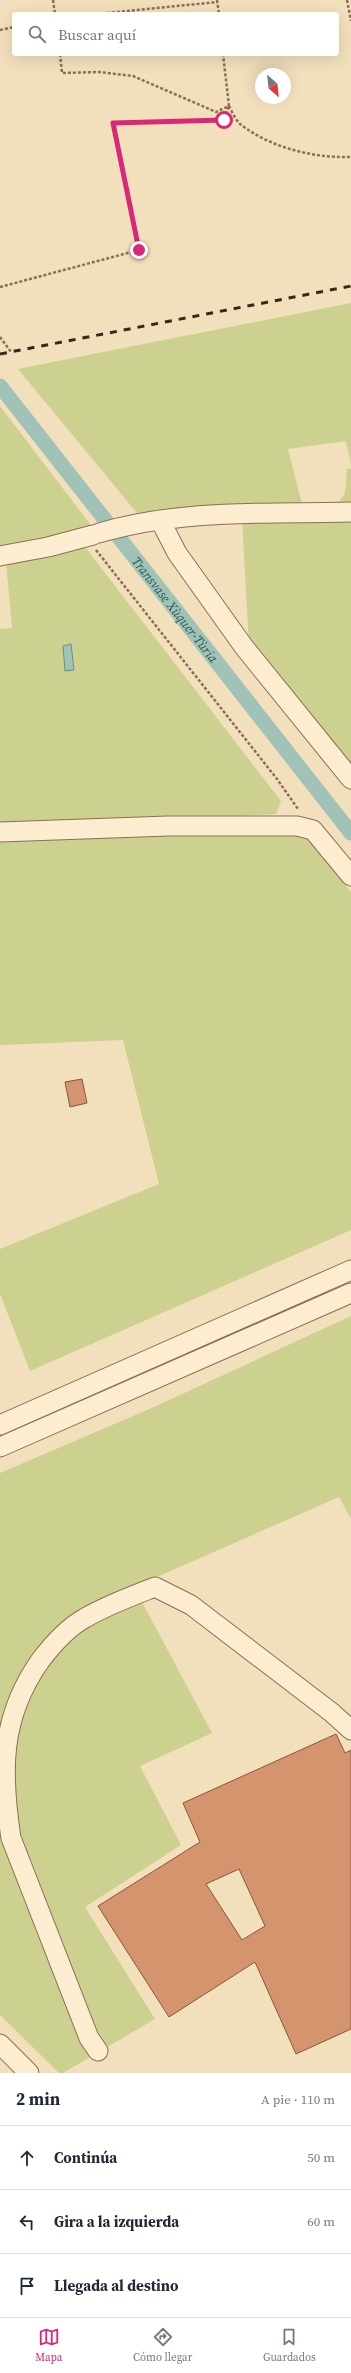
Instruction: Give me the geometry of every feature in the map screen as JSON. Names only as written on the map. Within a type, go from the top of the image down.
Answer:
[{"type":"street","points":[[0,556],[96,539],[128,524],[179,517],[351,512]]},
{"type":"street","points":[[160,520],[177,554],[244,646],[351,779]]},
{"type":"street","points":[[0,832],[168,826],[297,826],[313,830],[351,876]]},
{"type":"street","points":[[0,1425],[351,1270]]},
{"type":"street","points":[[0,1447],[351,1293]]},
{"type":"street","points":[[98,2051],[89,2038],[11,1838],[6,1804],[5,1758],[11,1716],[28,1678],[53,1644],[85,1618],[155,1587],[191,1605],[331,1712],[351,1730]]},
{"type":"street","points":[[0,2044],[29,2073]]},
{"type":"path","points":[[53,0],[54,12]]},
{"type":"path","points":[[347,0],[351,21]]},
{"type":"path","points":[[116,12],[218,1],[219,12]]},
{"type":"path","points":[[0,30],[12,27]]},
{"type":"path","points":[[60,56],[62,73],[99,72],[133,76],[216,112],[229,106]]},
{"type":"path","points":[[223,56],[229,106],[239,124],[278,146],[328,157],[351,157]]},
{"type":"path","points":[[0,287],[139,250],[113,123],[224,120],[229,106]]},
{"type":"path","points":[[0,337],[12,352]]},
{"type":"path","points":[[96,539],[277,779],[313,830]]},
{"type":"green space","points":[[351,303],[351,465],[346,441],[288,449],[302,504],[141,518],[18,369]]},
{"type":"green space","points":[[0,406],[93,528],[0,550]]},
{"type":"green space","points":[[347,469],[351,469],[351,791],[250,663],[242,519],[337,505],[345,493]]},
{"type":"green space","points":[[85,547],[281,801],[276,814],[0,825],[0,629],[12,628],[6,562]]},
{"type":"green space","points":[[303,833],[351,892],[351,1230],[30,1371],[0,1294],[0,1249],[159,1184],[123,1040],[0,1045],[0,839]]},
{"type":"green space","points":[[351,1316],[351,1519],[339,1497],[134,1587],[212,1733],[140,1766],[181,1845],[85,1907],[155,2019],[63,2073],[59,2073],[0,2015],[0,1473],[154,1407]]},
{"type":"water","points":[[71,644],[74,670],[65,671],[63,646]]},
{"type":"building","points":[[82,1079],[87,1103],[70,1107],[65,1082]]},
{"type":"building","points":[[336,1734],[345,1753],[351,1750],[351,2029],[296,2054],[255,1962],[169,2017],[98,1906],[200,1842],[183,1803]],"holes":[[[239,1869],[265,1926],[242,1940],[206,1884]]]},
{"type":"waterway","name":"Transvase Xùquer-Tùria","points":[[0,386],[351,833]]},
{"type":"railway","points":[[0,354],[351,286]]},
{"type":"route","points":[[139,250],[113,123],[224,120]]}]
